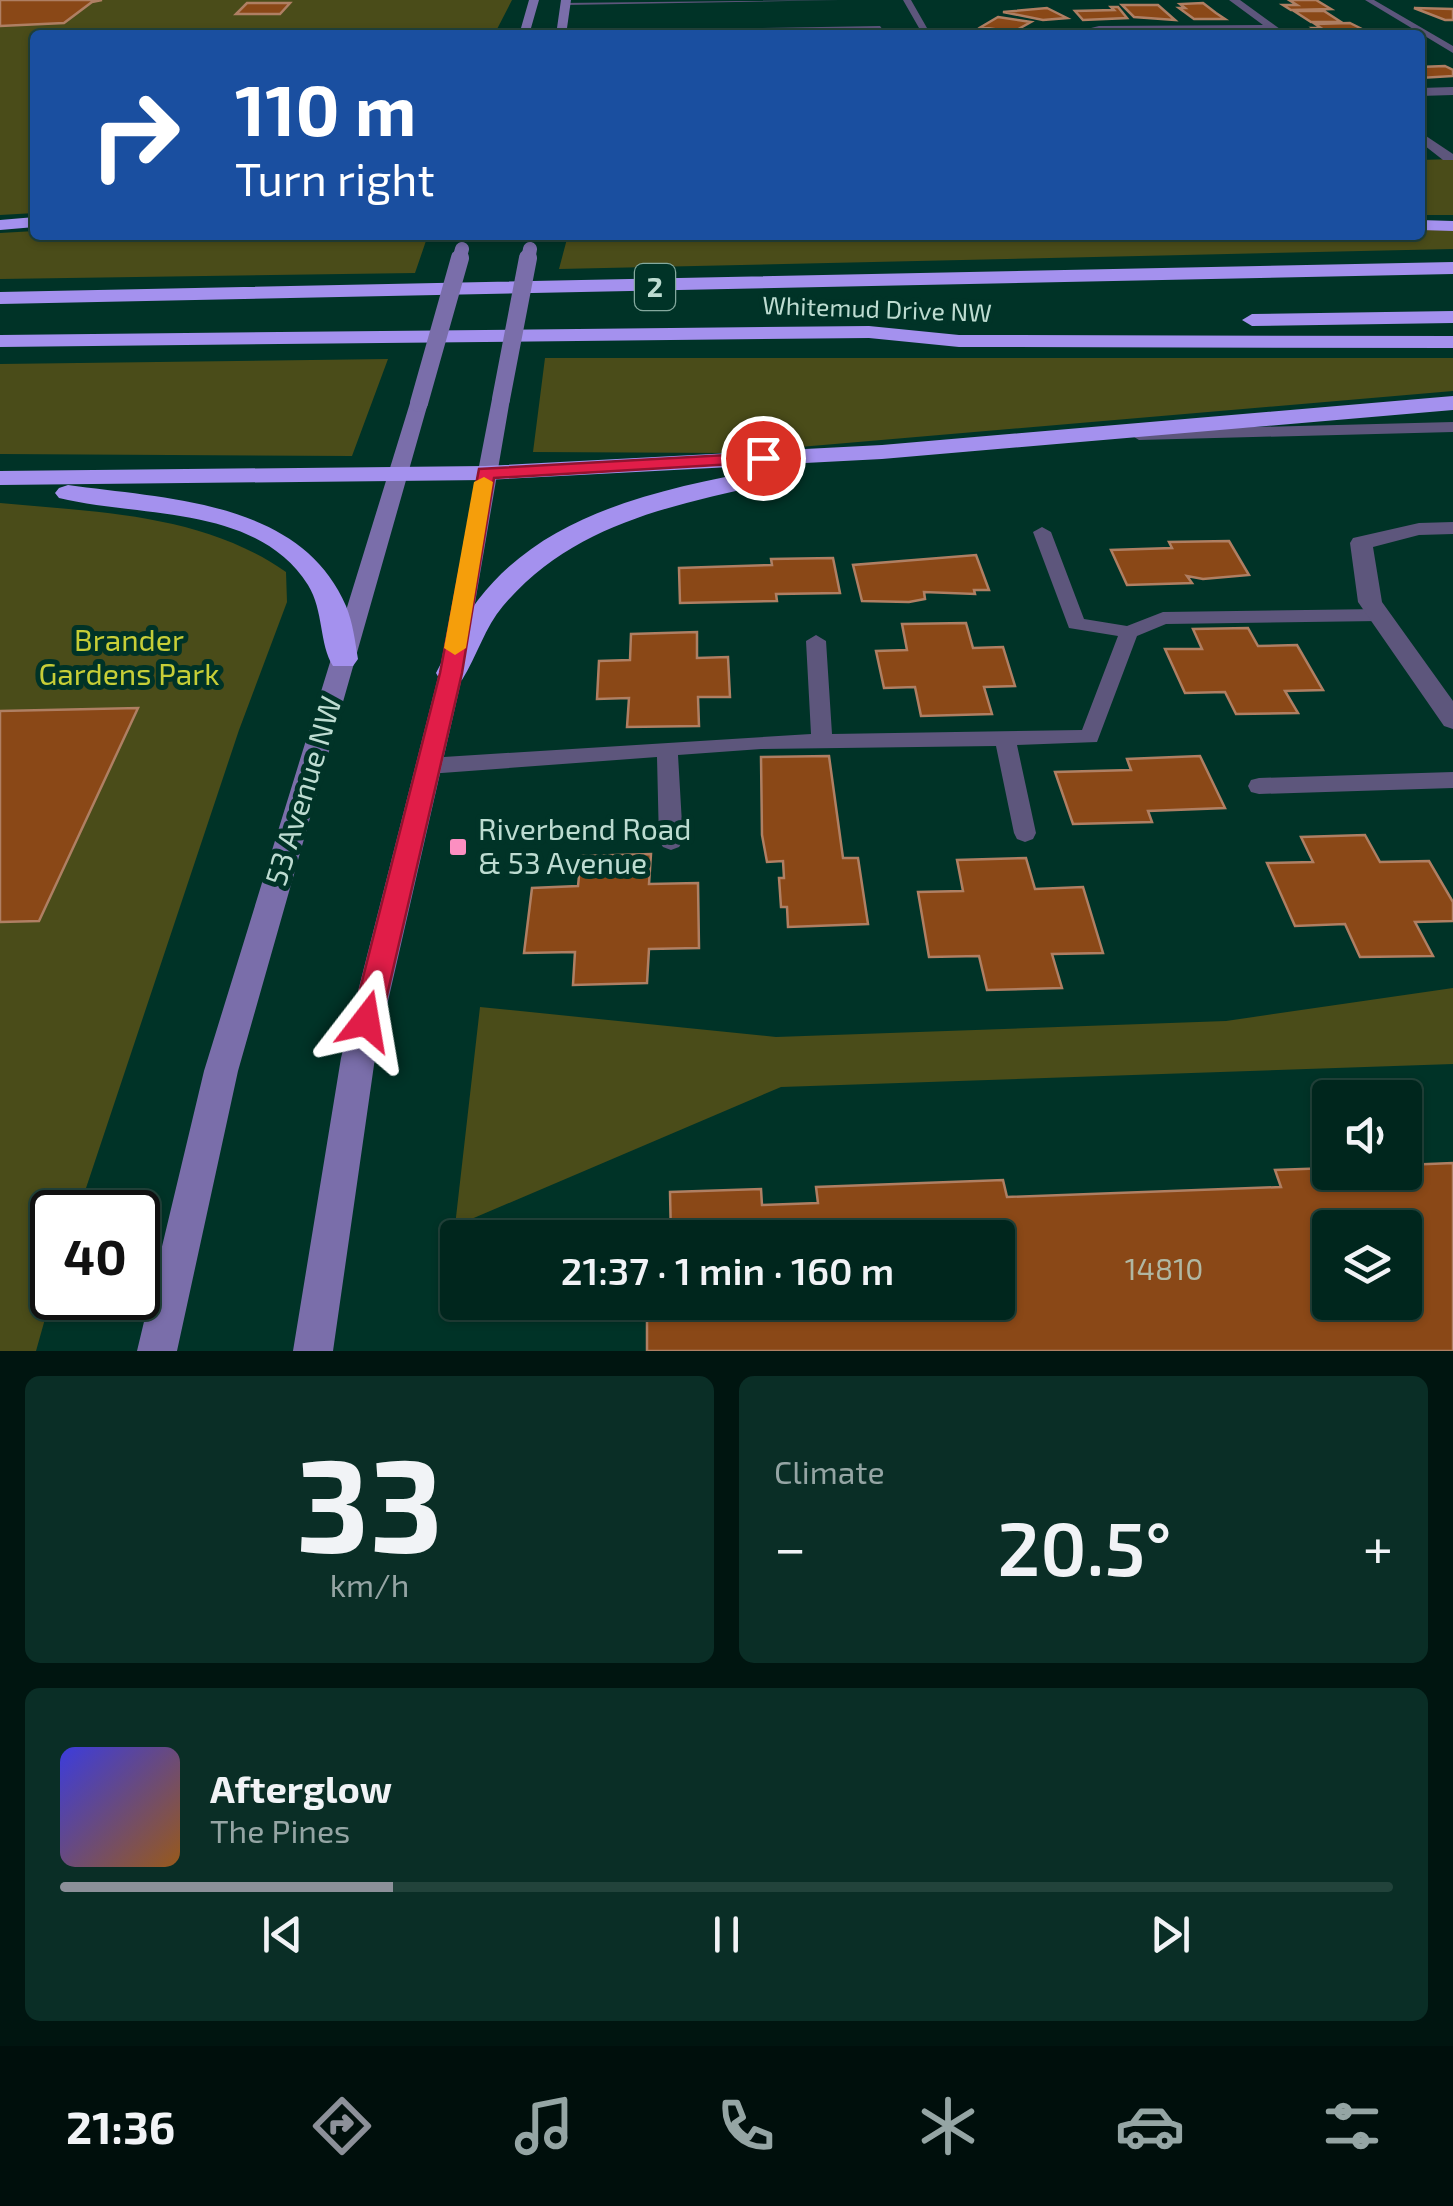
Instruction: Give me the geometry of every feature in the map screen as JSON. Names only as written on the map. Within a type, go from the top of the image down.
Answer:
[{"type":"highway","points":[[0,224],[30,222]]},
{"type":"highway","points":[[1425,225],[1453,226]]},
{"type":"highway","name":"Whitemud Drive NW","points":[[0,298],[1453,268]]},
{"type":"highway","points":[[1310,273],[1366,282],[1453,285]]},
{"type":"highway","points":[[869,332],[958,326],[1453,317]]},
{"type":"highway","name":"Whitemud Drive NW","points":[[0,340],[869,332],[959,342],[1453,342]]},
{"type":"highway","points":[[0,482],[486,473],[882,452],[1453,403]]},
{"type":"highway","points":[[451,673],[491,602],[528,564],[574,533],[640,503],[697,488],[882,452]]},
{"type":"highway","points":[[0,482],[190,513],[246,527],[278,540],[311,570],[333,607],[343,660]]},
{"type":"street","points":[[525,30],[534,0]]},
{"type":"street","points":[[1234,0],[1276,30]]},
{"type":"street","points":[[561,30],[566,1]]},
{"type":"street","points":[[1425,92],[1453,91]]},
{"type":"street","points":[[1425,140],[1448,157]]},
{"type":"street","name":"53 Avenue NW","points":[[157,1351],[220,1071],[400,474],[464,242]]},
{"type":"street","points":[[313,1351],[358,1058],[451,673],[532,242]]},
{"type":"street","points":[[1453,528],[1419,529],[1361,543],[1375,608],[1453,720]]},
{"type":"lane","points":[[566,1],[836,0]]},
{"type":"lane","points":[[906,0],[924,30]]},
{"type":"lane","points":[[1368,0],[1419,30]]},
{"type":"lane","points":[[786,30],[881,30]]},
{"type":"lane","points":[[1425,34],[1453,50]]},
{"type":"lane","points":[[1072,436],[1453,427]]},
{"type":"lane","points":[[1042,532],[1076,624],[1130,632],[1163,618],[1375,608]]},
{"type":"lane","points":[[428,766],[822,741],[1090,736],[1130,632]]},
{"type":"lane","points":[[816,641],[822,741]]},
{"type":"lane","points":[[1005,738],[1025,833]]},
{"type":"lane","points":[[667,749],[671,840]]},
{"type":"lane","points":[[1258,786],[1453,780]]},
{"type":"green space","points":[[0,0],[512,0],[497,30],[30,30],[30,213],[0,215]]},
{"type":"green space","points":[[1453,159],[1453,215],[1425,215],[1425,160]]},
{"type":"green space","points":[[1425,229],[1453,230],[1453,249],[559,269],[567,240],[1425,240]]},
{"type":"green space","points":[[30,231],[30,240],[426,240],[415,273],[0,279],[0,233]]},
{"type":"green space","points":[[545,358],[1453,358],[1453,391],[731,453],[533,452]]},
{"type":"green space","points":[[388,359],[352,456],[0,454],[0,364]]},
{"type":"green space","name":"Brander Gardens Park","points":[[0,503],[112,513],[220,538],[286,572],[287,602],[239,730],[85,1190],[30,1190],[30,1320],[45,1320],[36,1351],[0,1351]]},
{"type":"green space","points":[[1453,988],[1453,1064],[781,1087],[469,1220],[456,1220],[480,1007],[776,1037],[1226,1021]]},
{"type":"building","points":[[0,0],[102,0],[92,2],[64,23],[0,26]]},
{"type":"building","points":[[1289,0],[1316,0],[1331,9],[1291,10],[1283,5],[1297,5]]},
{"type":"building","points":[[247,3],[290,3],[280,14],[236,14]]},
{"type":"building","points":[[1203,3],[1225,19],[1194,19],[1179,8],[1185,8],[1180,4]]},
{"type":"building","points":[[1122,5],[1158,5],[1175,20],[1134,17]]},
{"type":"building","points":[[1111,7],[1118,7],[1127,18],[1083,20],[1075,11],[1114,10]]},
{"type":"building","points":[[1047,8],[1067,18],[1043,20],[1003,12]]},
{"type":"building","points":[[1414,8],[1453,9],[1453,20],[1445,20]]},
{"type":"building","points":[[1294,11],[1324,11],[1341,22],[1311,22]]},
{"type":"building","points":[[998,17],[1031,22],[1017,30],[981,27]]},
{"type":"building","points":[[1350,23],[1364,30],[1316,30],[1313,28],[1321,28],[1315,24]]},
{"type":"building","points":[[1445,66],[1453,70],[1453,76],[1425,78],[1425,67]]},
{"type":"building","points":[[1229,541],[1249,575],[1203,579],[1187,576],[1192,583],[1127,585],[1111,550],[1172,548],[1169,542]]},
{"type":"building","points":[[976,555],[989,590],[974,590],[975,594],[924,592],[925,599],[909,602],[862,601],[853,565]]},
{"type":"building","points":[[833,558],[840,593],[776,594],[777,601],[680,603],[679,568],[772,565],[771,559]]},
{"type":"building","points":[[966,623],[973,648],[1003,647],[1015,686],[984,687],[992,714],[921,716],[915,687],[884,688],[876,651],[907,650],[902,624]]},
{"type":"building","points":[[1248,628],[1258,646],[1297,645],[1323,690],[1285,691],[1298,713],[1236,714],[1225,692],[1185,693],[1165,649],[1202,649],[1193,629]]},
{"type":"building","points":[[697,632],[697,658],[728,657],[730,697],[698,697],[699,726],[627,727],[629,698],[597,699],[599,661],[630,660],[631,634]]},
{"type":"building","points":[[138,708],[39,921],[0,922],[0,711]]},
{"type":"building","points":[[829,756],[843,858],[858,858],[868,924],[788,927],[787,907],[781,907],[779,878],[784,878],[783,861],[767,862],[762,835],[761,757]]},
{"type":"building","points":[[1200,756],[1225,808],[1148,811],[1152,822],[1073,824],[1055,772],[1131,770],[1127,759]]},
{"type":"building","points":[[1365,835],[1380,862],[1429,861],[1453,902],[1453,921],[1415,922],[1433,956],[1360,957],[1345,924],[1295,926],[1267,863],[1313,862],[1301,837]]},
{"type":"building","points":[[651,854],[649,884],[698,883],[699,948],[649,949],[647,983],[573,985],[575,952],[524,953],[532,888],[578,886],[581,856]]},
{"type":"building","points":[[1026,858],[1035,889],[1083,887],[1103,953],[1052,954],[1062,988],[987,990],[979,956],[929,957],[918,892],[963,891],[957,860]]},
{"type":"building","points":[[1453,1163],[1453,1351],[647,1351],[647,1320],[1015,1320],[1015,1220],[671,1220],[670,1192],[761,1189],[762,1205],[818,1203],[816,1187],[1003,1180],[1007,1197],[1281,1187],[1275,1170],[1312,1169],[1312,1190],[1422,1190],[1422,1164]]},
{"type":"slow traffic","points":[[455,648],[484,482]]},
{"type":"place","name":"Riverbend Road & 53 Avenue","points":[[458,847]]},
{"type":"route","points":[[366,1021],[451,673],[486,473],[763,458]]}]
